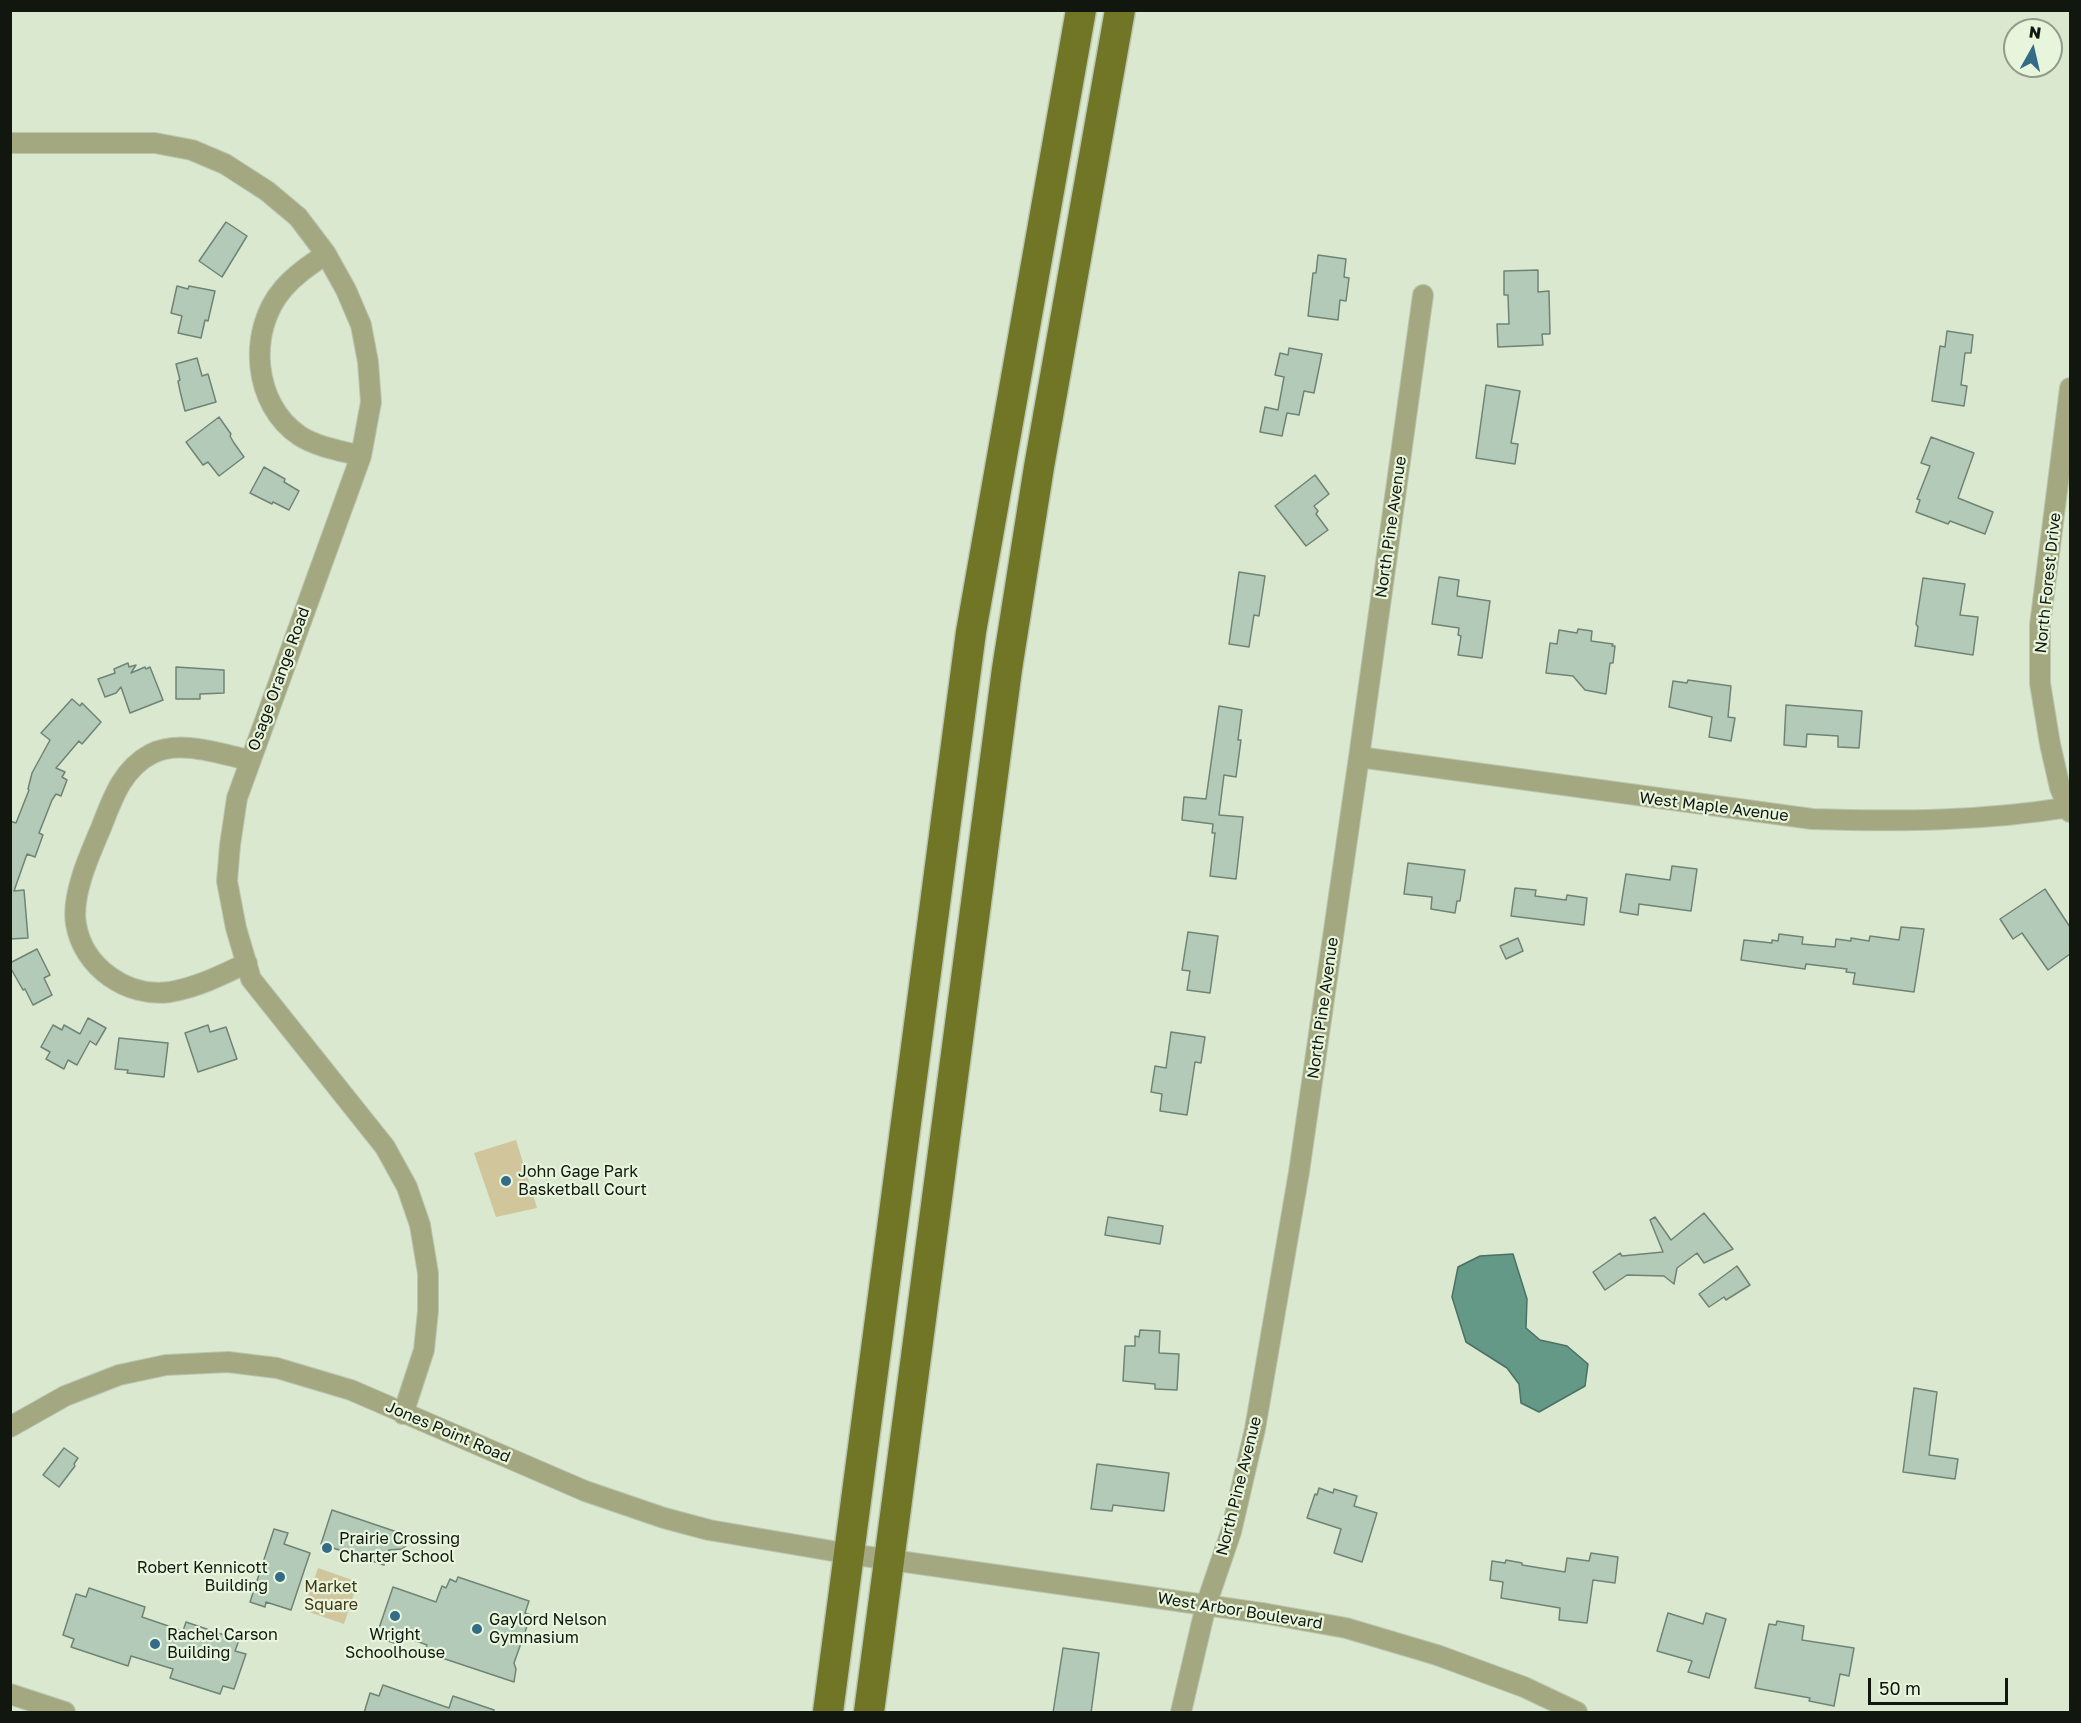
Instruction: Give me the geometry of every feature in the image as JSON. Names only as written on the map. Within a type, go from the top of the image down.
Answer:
[{"type":"main road","points":[[828,1713],[970,632],[1081,10]]},
{"type":"main road","points":[[869,1713],[1007,669],[1039,467],[1120,10]]},
{"type":"street","name":"Osage Orange Road","points":[[10,143],[155,143],[192,150],[225,164],[267,191],[298,217],[326,254],[362,325],[371,402],[361,456],[237,798],[227,881],[236,928],[251,979],[385,1148],[407,1187],[420,1226],[428,1273],[428,1311],[424,1350],[403,1414]]},
{"type":"street","points":[[326,254],[302,270],[282,290],[270,310],[261,338],[260,375],[269,400],[281,420],[301,436],[361,456]]},
{"type":"street","name":"North Pine Avenue","points":[[1182,1713],[1206,1605],[1231,1532],[1255,1429],[1299,1173],[1359,758],[1422,295]]},
{"type":"street","name":"North Forest Drive","points":[[2070,388],[2040,636],[2040,683],[2050,744],[2060,788],[2070,809]]},
{"type":"street","points":[[246,963],[207,982],[168,992],[141,990],[117,982],[98,968],[84,948],[75,923],[78,889],[90,852],[117,787],[135,765],[152,754],[171,748],[198,750],[249,760]]},
{"type":"street","name":"West Maple Avenue","points":[[1359,758],[1812,819],[1886,822],[1983,818],[2070,809]]},
{"type":"street","name":"Jones Point Road","points":[[10,1427],[65,1396],[119,1375],[166,1365],[228,1362],[288,1371],[351,1390],[585,1491],[664,1518],[709,1530],[890,1559]]},
{"type":"street","name":"West Arbor Boulevard","points":[[890,1559],[1268,1614],[1357,1632],[1437,1655],[1524,1688],[1577,1713]]},
{"type":"street","points":[[10,1694],[65,1713]]},
{"type":"green space","name":"John Gage Park Basketball Court","points":[[516,1140],[537,1208],[496,1217],[474,1153]]},
{"type":"green space","name":"Market Square","points":[[318,1568],[358,1582],[344,1624],[303,1610]]},
{"type":"water","points":[[1513,1254],[1527,1299],[1526,1328],[1540,1340],[1567,1346],[1588,1364],[1585,1386],[1539,1412],[1521,1403],[1519,1384],[1507,1368],[1466,1342],[1452,1297],[1458,1267],[1480,1256]]},
{"type":"building","points":[[226,222],[247,236],[222,277],[199,261]]},
{"type":"building","points":[[1318,255],[1346,259],[1344,277],[1349,278],[1346,301],[1340,300],[1338,320],[1308,316],[1313,273],[1316,273]]},
{"type":"building","points":[[1538,270],[1538,292],[1549,291],[1550,334],[1542,334],[1543,345],[1498,347],[1497,324],[1509,324],[1508,295],[1504,295],[1504,271]]},
{"type":"building","points":[[177,286],[215,291],[208,321],[205,320],[201,338],[178,333],[182,316],[171,313]]},
{"type":"building","points":[[1947,331],[1973,335],[1971,353],[1965,353],[1961,385],[1967,386],[1964,406],[1932,401],[1940,346],[1945,347]]},
{"type":"building","points":[[1289,348],[1322,354],[1314,393],[1304,391],[1299,415],[1287,413],[1282,436],[1260,432],[1265,407],[1278,410],[1284,377],[1275,375],[1280,353],[1288,355]]},
{"type":"building","points":[[197,358],[202,376],[208,374],[216,402],[185,411],[176,364]]},
{"type":"building","points":[[1486,385],[1520,391],[1511,443],[1518,444],[1515,464],[1476,458]]},
{"type":"building","points":[[219,417],[244,457],[219,476],[208,462],[203,465],[186,442]]},
{"type":"building","points":[[1931,437],[1974,453],[1958,498],[1993,512],[1985,534],[1916,512],[1920,500],[1917,499],[1930,466],[1921,463]]},
{"type":"building","points":[[264,467],[285,479],[284,482],[299,491],[289,510],[250,493]]},
{"type":"building","points":[[1315,475],[1329,494],[1314,506],[1318,511],[1316,514],[1328,530],[1306,546],[1275,506]]},
{"type":"building","points":[[1239,572],[1265,576],[1259,616],[1254,615],[1249,647],[1229,644]]},
{"type":"building","points":[[1439,577],[1459,580],[1457,596],[1490,601],[1482,658],[1458,655],[1461,636],[1458,635],[1459,628],[1432,624]]},
{"type":"building","points":[[1923,578],[1965,584],[1960,615],[1978,617],[1973,655],[1915,646]]},
{"type":"building","points":[[1578,629],[1592,631],[1591,641],[1615,646],[1606,694],[1585,690],[1573,676],[1546,673],[1550,643],[1557,644],[1559,630],[1577,633]]},
{"type":"building","points":[[128,663],[129,667],[136,665],[131,673],[150,667],[163,700],[130,713],[121,687],[116,693],[105,697],[98,679],[115,673],[114,669]]},
{"type":"building","points":[[176,667],[224,670],[224,693],[200,694],[200,699],[176,699]]},
{"type":"building","points":[[1688,680],[1731,686],[1728,717],[1735,718],[1731,741],[1709,737],[1712,717],[1669,707],[1673,681],[1687,683]]},
{"type":"building","points":[[72,699],[80,706],[82,703],[101,722],[82,744],[79,741],[56,768],[65,772],[62,777],[67,780],[61,796],[56,794],[52,800],[39,833],[43,835],[35,857],[27,854],[14,891],[24,890],[28,938],[10,939],[10,821],[16,823],[29,790],[32,773],[50,740],[41,733]]},
{"type":"building","points":[[1786,705],[1862,711],[1859,748],[1838,747],[1838,736],[1807,734],[1806,747],[1784,745]]},
{"type":"building","points":[[1219,706],[1242,710],[1236,777],[1224,775],[1219,815],[1243,817],[1236,879],[1210,876],[1215,833],[1212,833],[1213,824],[1182,820],[1184,797],[1206,799]]},
{"type":"building","points":[[1408,863],[1465,870],[1460,901],[1457,901],[1455,913],[1431,909],[1432,897],[1404,894]]},
{"type":"building","points":[[1672,866],[1697,869],[1691,911],[1639,904],[1638,915],[1620,912],[1626,874],[1670,880]]},
{"type":"building","points":[[1515,888],[1536,890],[1535,896],[1566,900],[1567,895],[1587,898],[1584,925],[1511,916]]},
{"type":"building","points":[[2045,889],[2070,927],[2070,954],[2048,970],[2022,933],[2013,939],[2000,919]]},
{"type":"building","points":[[1901,927],[1924,929],[1914,992],[1853,984],[1855,973],[1846,972],[1847,969],[1806,964],[1805,969],[1741,960],[1744,940],[1772,943],[1772,940],[1778,941],[1779,934],[1803,937],[1802,944],[1835,947],[1836,939],[1851,941],[1851,938],[1869,941],[1870,936],[1899,940]]},
{"type":"building","points":[[1188,932],[1218,936],[1210,993],[1187,990],[1190,971],[1182,970]]},
{"type":"building","points":[[1518,938],[1523,951],[1506,959],[1500,946]]},
{"type":"building","points":[[37,949],[50,975],[44,978],[52,995],[33,1005],[10,967],[10,963]]},
{"type":"building","points":[[88,1018],[106,1028],[96,1045],[90,1041],[77,1065],[68,1060],[64,1069],[46,1059],[50,1052],[41,1047],[53,1025],[62,1030],[64,1025],[80,1034]]},
{"type":"building","points":[[208,1025],[210,1032],[226,1027],[237,1059],[198,1072],[185,1033]]},
{"type":"building","points":[[1171,1032],[1205,1037],[1201,1063],[1195,1062],[1187,1115],[1160,1111],[1162,1094],[1151,1092],[1155,1066],[1166,1068]]},
{"type":"building","points":[[119,1038],[168,1043],[164,1077],[127,1073],[128,1070],[115,1069]]},
{"type":"building","points":[[1704,1213],[1733,1249],[1704,1263],[1697,1253],[1677,1268],[1674,1284],[1664,1276],[1627,1275],[1605,1290],[1593,1272],[1620,1253],[1622,1256],[1663,1252],[1650,1220],[1655,1217],[1671,1240]]},
{"type":"building","points":[[1108,1217],[1163,1226],[1160,1244],[1105,1235]]},
{"type":"building","points":[[1737,1266],[1750,1285],[1726,1300],[1724,1297],[1709,1307],[1699,1294]]},
{"type":"building","points":[[1140,1330],[1160,1331],[1159,1353],[1179,1354],[1177,1390],[1155,1389],[1155,1384],[1123,1381],[1125,1346],[1135,1346],[1135,1336],[1139,1337]]},
{"type":"building","points":[[1914,1388],[1937,1392],[1929,1455],[1958,1459],[1955,1479],[1903,1472]]},
{"type":"building","points":[[64,1448],[78,1458],[75,1466],[59,1487],[43,1475]]},
{"type":"building","points":[[1097,1464],[1169,1473],[1164,1511],[1113,1505],[1112,1511],[1091,1509]]},
{"type":"building","points":[[1319,1488],[1333,1493],[1334,1489],[1357,1496],[1354,1506],[1377,1513],[1362,1562],[1334,1553],[1341,1529],[1307,1518]]},
{"type":"building","points":[[332,1510],[403,1534],[408,1539],[407,1545],[402,1549],[389,1550],[384,1565],[321,1544]]},
{"type":"building","name":"Robert Kennicott Building","points":[[274,1529],[288,1533],[284,1544],[310,1553],[291,1610],[266,1602],[265,1607],[250,1602]]},
{"type":"building","points":[[1591,1553],[1618,1557],[1615,1583],[1593,1580],[1587,1623],[1559,1620],[1560,1608],[1501,1598],[1503,1582],[1490,1580],[1492,1561],[1505,1563],[1506,1560],[1565,1572],[1567,1558],[1589,1561]]},
{"type":"building","name":"Gaylord Nelson Gymnasium","points":[[458,1577],[529,1601],[525,1613],[531,1615],[514,1663],[516,1669],[514,1682],[424,1652],[427,1645],[400,1635],[397,1644],[376,1637],[393,1587],[436,1602],[442,1586],[446,1588],[450,1579],[456,1582]]},
{"type":"building","name":"Rachel Carson Building","points":[[89,1588],[145,1607],[142,1617],[183,1631],[186,1622],[239,1640],[235,1651],[246,1654],[234,1689],[223,1686],[220,1694],[170,1678],[173,1669],[131,1656],[128,1666],[71,1647],[74,1639],[63,1635],[76,1594],[86,1597]]},
{"type":"building","points":[[1668,1613],[1703,1624],[1706,1613],[1726,1619],[1709,1678],[1688,1672],[1692,1661],[1657,1651]]},
{"type":"building","points":[[1777,1621],[1804,1626],[1802,1640],[1854,1648],[1849,1676],[1840,1674],[1834,1706],[1809,1701],[1810,1698],[1755,1688],[1769,1624],[1776,1625]]},
{"type":"building","points":[[1063,1648],[1099,1653],[1091,1713],[1053,1713]]},
{"type":"building","points":[[383,1685],[449,1708],[453,1696],[494,1710],[494,1713],[364,1713],[370,1693],[379,1696]]},
{"type":"place","name":"John Gage Park Basketball Court","points":[[506,1181]]},
{"type":"place","name":"Prairie Crossing Charter School","points":[[327,1548]]},
{"type":"place","name":"Robert Kennicott Building","points":[[280,1577]]},
{"type":"place","name":"Wright Schoolhouse","points":[[395,1616]]},
{"type":"place","name":"Gaylord Nelson Gymnasium","points":[[477,1629]]},
{"type":"place","name":"Rachel Carson Building","points":[[155,1644]]}]
